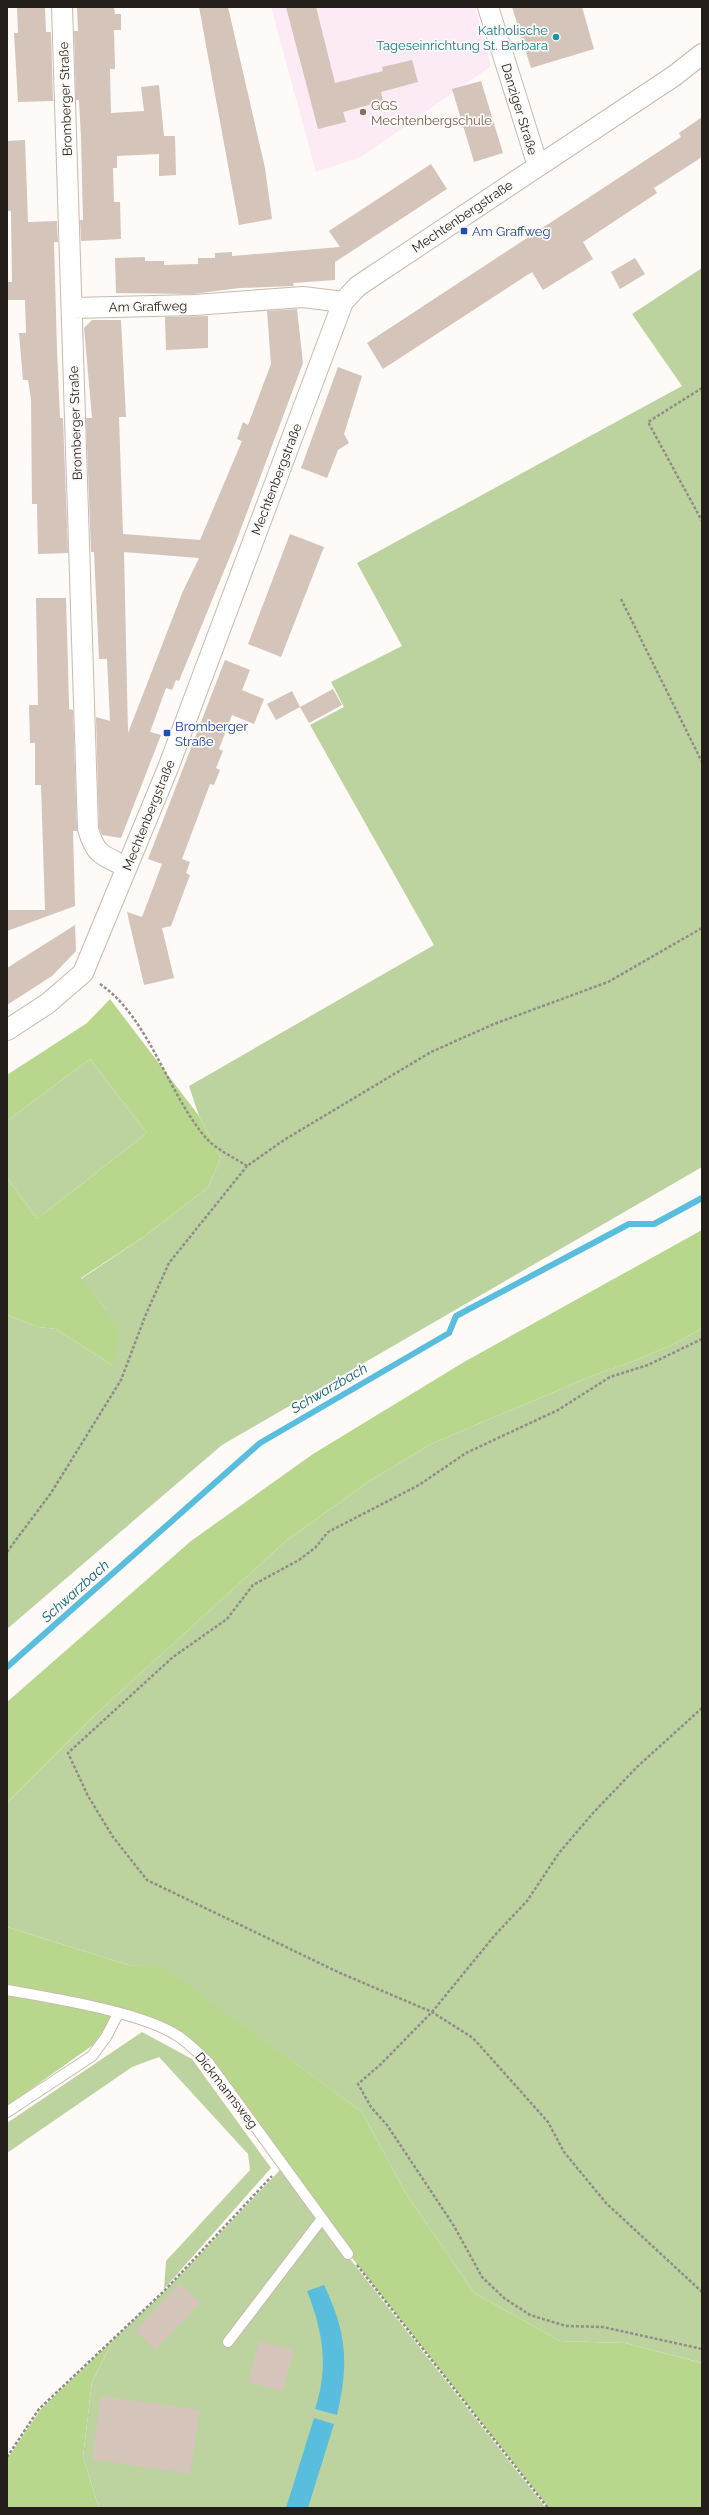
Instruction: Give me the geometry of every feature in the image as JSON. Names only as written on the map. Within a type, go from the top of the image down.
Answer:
[{"type":"street","name":"Bromberger Straße","points":[[62,7],[88,829],[93,847],[104,856],[127,867]]},
{"type":"street","name":"Danziger Straße","points":[[488,7],[538,166]]},
{"type":"street","name":"Mechtenbergstraße","points":[[7,1030],[47,1004],[83,973],[168,768],[343,302],[358,286],[674,76],[702,54]]},
{"type":"street","name":"Am Graffweg","points":[[72,308],[194,304],[304,297],[343,302]]},
{"type":"lane","name":"Dickmannsweg","points":[[7,1990],[118,2014],[162,2028],[177,2035],[194,2048],[208,2062],[284,2164],[321,2220],[348,2254]]},
{"type":"lane","points":[[7,2112],[92,2056],[106,2037],[118,2014]]},
{"type":"lane","points":[[228,2342],[321,2220]]},
{"type":"path","points":[[702,388],[648,422],[702,520]]},
{"type":"path","points":[[621,599],[702,762]]},
{"type":"path","points":[[7,1552],[51,1492],[122,1380],[146,1314],[169,1262],[248,1166],[284,1140],[431,1052],[494,1024],[608,982],[702,928]]},
{"type":"path","points":[[83,973],[113,993],[128,1013],[208,1139],[248,1166]]},
{"type":"path","points":[[702,1339],[648,1366],[610,1377],[558,1410],[466,1454],[419,1485],[328,1532],[315,1548],[299,1560],[253,1585],[227,1619],[173,1657],[68,1753],[88,1796],[113,1837],[146,1880],[340,1973],[432,2012],[473,2038],[548,2122],[564,2152],[606,2203],[702,2292]]},
{"type":"path","points":[[702,1708],[637,1767],[593,1813],[559,1853],[527,1900],[495,1934],[432,2012],[381,2064],[358,2084],[371,2107],[388,2125],[454,2226],[482,2277],[504,2298],[530,2315],[566,2326],[603,2327],[702,2350]]},
{"type":"path","points":[[7,2457],[39,2409],[165,2290],[284,2164]]},
{"type":"path","points":[[348,2254],[548,2508]]},
{"type":"shaded area","name":"GGS Mechtenbergschule","points":[[271,7],[475,7],[491,66],[361,157],[316,172]]},
{"type":"green space","points":[[702,268],[702,1167],[222,1445],[7,1629],[7,1315],[38,1327],[56,1329],[112,1365],[106,1309],[81,1279],[145,1236],[208,1187],[221,1158],[199,1116],[189,1086],[434,945],[310,725],[344,707],[331,682],[402,646],[357,563],[682,386],[632,314]]},
{"type":"green space","points":[[110,999],[199,1116],[221,1158],[208,1187],[145,1236],[81,1278],[106,1309],[119,1333],[112,1365],[56,1329],[38,1327],[7,1315],[7,1178],[37,1219],[147,1133],[90,1059],[7,1121],[7,1075],[87,1023]]},
{"type":"green space","points":[[90,1059],[147,1133],[37,1219],[7,1178],[7,1121]]},
{"type":"green space","points":[[702,1230],[702,1328],[676,1343],[629,1363],[594,1375],[431,1444],[368,1482],[287,1540],[98,1712],[7,1803],[7,1702],[191,1541],[313,1454],[464,1362]]},
{"type":"green space","points":[[702,1328],[702,2363],[625,2343],[560,2341],[474,2293],[405,2192],[362,2112],[163,1968],[128,1965],[7,1927],[7,1803],[98,1712],[287,1540],[368,1482],[431,1444],[594,1375],[629,1363],[676,1343]]},
{"type":"green space","points":[[7,1927],[128,1965],[163,1967],[362,2112],[405,2192],[474,2293],[560,2341],[625,2343],[702,2363],[702,2508],[549,2508],[349,2254],[208,2061],[179,2033],[114,2016],[93,2045],[7,2106]]},
{"type":"green space","points":[[142,2032],[192,2059],[271,2168],[164,2289],[166,2261],[250,2170],[248,2154],[159,2057],[132,2067],[7,2153],[7,2123]]},
{"type":"green space","points":[[280,2170],[546,2508],[99,2508],[83,2457],[92,2382],[113,2340],[166,2290]]},
{"type":"green space","points":[[113,2340],[92,2382],[83,2457],[99,2508],[7,2508],[7,2459],[41,2409]]},
{"type":"water","points":[[324,2285],[332,2302],[344,2348],[343,2380],[337,2415],[315,2409],[322,2378],[322,2349],[317,2320],[307,2291]]},
{"type":"water","points":[[314,2418],[334,2424],[308,2508],[286,2508]]},
{"type":"building","points":[[17,7],[45,7],[46,32],[51,32],[53,101],[18,102],[14,33],[18,33]]},
{"type":"building","points":[[77,7],[114,7],[115,14],[121,14],[121,30],[114,30],[115,69],[110,69],[111,113],[144,111],[141,87],[159,85],[164,136],[175,136],[176,175],[159,176],[159,154],[117,156],[117,168],[113,168],[114,202],[120,202],[121,239],[81,241],[80,220],[83,220],[81,137],[79,100],[76,100],[74,31],[78,31]]},
{"type":"building","points":[[199,7],[228,7],[265,168],[272,219],[239,225]]},
{"type":"building","points":[[286,7],[316,7],[335,83],[383,71],[382,67],[412,60],[418,82],[381,92],[383,101],[343,112],[346,122],[318,129]]},
{"type":"building","name":"Katholische Tageseinrichtung St. Barbara","points":[[512,7],[582,7],[594,49],[531,68]]},
{"type":"building","points":[[481,81],[503,153],[474,162],[452,89]]},
{"type":"building","points":[[702,117],[702,157],[654,188],[657,193],[583,242],[593,259],[543,290],[532,272],[383,369],[367,343],[681,137],[679,133]]},
{"type":"building","points":[[25,140],[28,222],[57,221],[58,242],[54,242],[57,351],[60,418],[63,418],[68,553],[38,554],[37,504],[32,504],[31,399],[28,380],[23,380],[19,333],[26,333],[25,300],[7,300],[7,282],[12,282],[11,211],[7,211],[7,141]]},
{"type":"building","points":[[431,164],[447,189],[335,262],[335,280],[293,283],[294,286],[239,288],[193,294],[116,293],[115,258],[145,257],[145,261],[164,261],[164,265],[198,264],[198,258],[215,258],[215,253],[232,252],[232,256],[340,247],[329,231]]},
{"type":"building","points":[[635,258],[645,274],[620,289],[611,272]]},
{"type":"building","points":[[297,309],[303,363],[237,539],[179,681],[176,680],[172,690],[166,688],[150,732],[161,735],[121,838],[102,835],[99,827],[96,717],[110,721],[107,659],[99,659],[94,552],[91,552],[86,418],[92,418],[84,328],[92,320],[121,320],[126,417],[119,417],[123,534],[200,540],[242,441],[237,439],[243,422],[248,425],[271,364],[267,311]],"holes":[[[124,552],[199,558],[183,591],[128,733]]]},
{"type":"building","points":[[208,316],[208,348],[166,350],[165,317]]},
{"type":"building","points":[[338,367],[362,376],[344,434],[349,443],[338,450],[327,478],[301,468]]},
{"type":"building","points":[[290,534],[324,547],[281,657],[248,644]]},
{"type":"building","points":[[36,598],[66,598],[69,709],[73,710],[77,831],[73,831],[75,906],[7,931],[7,910],[45,910],[41,785],[35,785],[35,743],[30,743],[29,705],[38,705]]},
{"type":"building","points":[[225,660],[250,670],[242,690],[264,699],[254,724],[232,715],[219,749],[223,751],[216,768],[220,770],[214,785],[210,784],[182,859],[190,862],[186,873],[190,875],[171,926],[162,928],[174,978],[144,985],[127,912],[142,917],[162,864],[148,859]]},
{"type":"building","points":[[333,689],[342,705],[309,723],[300,707]]},
{"type":"building","points":[[292,691],[300,707],[276,720],[267,704]]},
{"type":"building","points":[[75,925],[76,951],[52,976],[7,1005],[7,968]]},
{"type":"building","points":[[180,2284],[200,2303],[155,2350],[135,2331]]},
{"type":"building","points":[[259,2341],[294,2350],[283,2391],[248,2382]]},
{"type":"building","points":[[101,2396],[200,2410],[190,2474],[92,2459]]},
{"type":"waterway","name":"Schwarzbach","points":[[7,1667],[260,1443],[449,1333],[456,1316],[629,1224],[654,1224],[702,1198]]},
{"type":"place","name":"Katholische Tageseinrichtung St. Barbara","points":[[556,37]]},
{"type":"place","name":"GGS Mechtenbergschule","points":[[363,112]]},
{"type":"place","name":"Am Graffweg","points":[[464,231]]},
{"type":"place","name":"Bromberger Straße","points":[[167,733]]}]
